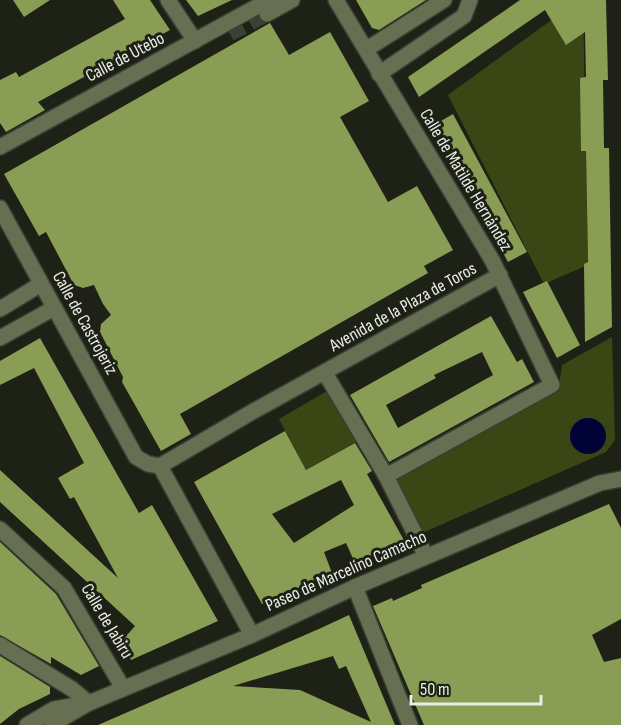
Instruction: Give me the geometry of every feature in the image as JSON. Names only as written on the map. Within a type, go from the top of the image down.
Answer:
[{"type":"street","points":[[168,0],[195,41]]},
{"type":"street","name":"Calle de Utebo","points":[[0,147],[195,41],[268,7],[292,0]]},
{"type":"street","name":"Calle de Matilde Hernández","points":[[336,0],[500,275],[552,386],[386,476]]},
{"type":"street","points":[[367,49],[444,0]]},
{"type":"street","points":[[379,74],[464,16],[470,0]]},
{"type":"street","name":"Calle de Castrojeriz","points":[[0,208],[136,457],[148,464],[160,466]]},
{"type":"street","name":"Avenida de la Plaza de Toros","points":[[160,466],[252,412],[500,275]]},
{"type":"street","points":[[0,309],[41,284]]},
{"type":"street","points":[[0,338],[54,308]]},
{"type":"street","name":"Avenida de la Plaza de Toros","points":[[325,373],[386,476],[426,556]]},
{"type":"street","points":[[160,466],[252,635]]},
{"type":"street","name":"Paseo de Marcelino Camacho","points":[[51,725],[89,703],[252,635],[426,556],[600,483],[621,479]]},
{"type":"street","name":"Calle de Jabiru","points":[[0,529],[64,588],[123,688]]},
{"type":"street","points":[[355,587],[410,725]]},
{"type":"street","points":[[0,645],[72,689],[89,703]]},
{"type":"street","name":"Paseo de Marcelino Camacho","points":[[27,725],[54,709],[89,703]]},
{"type":"green space","points":[[579,0],[583,0],[588,265],[544,284],[448,95]]},
{"type":"green space","points":[[612,337],[615,440],[606,452],[420,534],[391,479],[559,386],[562,365]]},
{"type":"green space","points":[[334,387],[363,438],[306,470],[279,419]]},
{"type":"shaded area","points":[[588,418],[601,423],[606,436],[601,449],[588,454],[575,449],[570,436],[575,423]]},
{"type":"building","points":[[13,0],[50,0],[24,17]]},
{"type":"building","points":[[113,0],[150,0],[170,30],[38,102],[45,110],[6,132],[0,123],[0,80],[16,72],[19,77],[125,19]]},
{"type":"building","points":[[186,0],[232,0],[198,16]]},
{"type":"building","points":[[356,0],[426,0],[379,30],[372,28]]},
{"type":"building","points":[[520,0],[606,0],[608,80],[603,80],[604,148],[609,148],[612,327],[585,342],[584,264],[588,262],[586,151],[581,151],[580,78],[586,77],[585,32],[566,45],[545,10],[419,97],[408,77]]},
{"type":"building","points":[[270,23],[289,55],[330,32],[369,101],[340,117],[388,202],[417,186],[453,250],[424,266],[428,273],[180,414],[191,434],[161,451],[122,382],[123,377],[100,332],[101,324],[111,315],[94,285],[83,288],[74,285],[46,232],[39,236],[4,174]]},
{"type":"building","points":[[453,114],[527,252],[508,262],[434,125]]},
{"type":"building","points":[[547,281],[580,345],[557,358],[523,292]]},
{"type":"building","points":[[491,316],[517,362],[522,359],[534,382],[389,462],[350,395]],"holes":[[[482,352],[493,375],[398,428],[386,405],[436,378],[434,375]]]},
{"type":"building","points":[[40,338],[139,513],[152,505],[218,621],[131,660],[121,642],[135,626],[0,502],[0,470],[118,578],[74,497],[70,499],[58,478],[84,463],[34,368],[0,385],[0,361]]},
{"type":"building","points":[[285,431],[306,470],[355,443],[372,471],[367,474],[405,542],[355,563],[346,543],[324,552],[332,573],[262,604],[194,482]],"holes":[[[341,480],[354,505],[294,543],[272,514]]]},
{"type":"building","points":[[609,504],[621,528],[621,619],[592,635],[604,662],[621,658],[621,725],[424,725],[373,606],[392,598],[393,601],[422,588],[421,585]]},
{"type":"building","points":[[0,542],[56,594],[99,666],[81,675],[51,657],[51,664],[0,635]]},
{"type":"building","points":[[349,615],[395,725],[98,725]],"holes":[[[333,656],[339,669],[346,666],[371,722],[300,690],[233,686]]]},
{"type":"building","points":[[0,656],[50,687],[50,694],[19,709],[0,724]]},
{"type":"tunnel","points":[[230,34],[267,14]]}]
